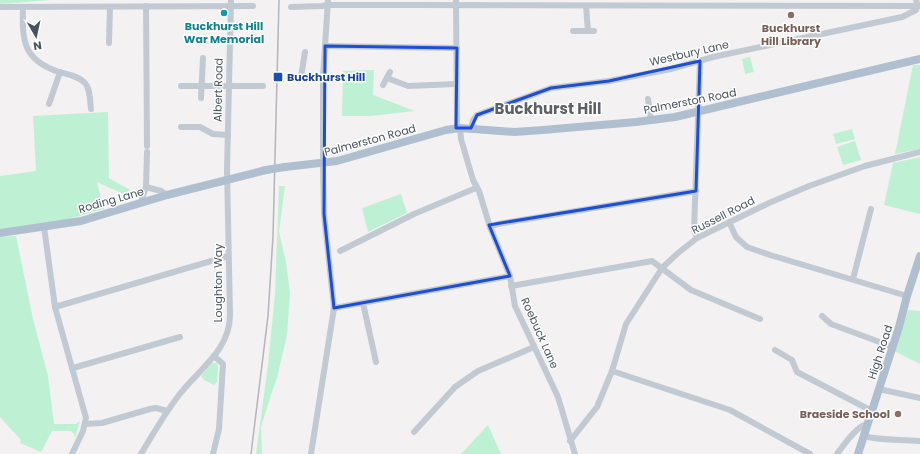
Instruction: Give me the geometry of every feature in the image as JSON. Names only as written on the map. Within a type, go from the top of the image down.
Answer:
[{"type":"main road","name":"Palmerston Road","points":[[227,180],[266,170],[323,164],[337,161],[446,130],[458,128],[514,132],[651,120],[699,112],[920,59]]},
{"type":"main road","name":"Roding Lane","points":[[0,233],[81,220],[141,202],[227,180]]},
{"type":"main road","name":"High Road","points":[[858,454],[892,347],[900,327],[907,296],[920,256]]},
{"type":"street","points":[[293,7],[322,6],[328,3],[455,2],[586,6],[828,3],[918,4]]},
{"type":"street","name":"Roebuck Lane","points":[[455,2],[458,128],[476,188],[510,276],[515,306],[558,397],[575,454]]},
{"type":"street","points":[[0,7],[96,3],[110,7],[183,3],[231,3],[253,6]]},
{"type":"street","name":"Albert Road","points":[[227,180],[231,3]]},
{"type":"street","points":[[311,454],[334,308],[324,214],[323,164],[323,77],[328,3]]},
{"type":"street","name":"Westbury Lane","points":[[471,128],[473,120],[477,115],[551,88],[609,81],[671,69],[700,61],[902,16],[914,12],[918,4]]},
{"type":"street","points":[[141,202],[146,187],[147,149],[146,6]]},
{"type":"street","points":[[573,31],[591,31],[586,6]]},
{"type":"street","points":[[23,7],[22,28],[25,44],[33,57],[46,68],[74,76],[85,83],[86,97],[91,109]]},
{"type":"street","points":[[109,43],[110,7]]},
{"type":"street","points":[[325,46],[457,48]]},
{"type":"street","points":[[305,52],[301,77],[323,77]]},
{"type":"street","points":[[201,98],[203,58]]},
{"type":"street","points":[[697,238],[694,230],[700,61]]},
{"type":"street","points":[[49,104],[60,72]]},
{"type":"street","points":[[383,85],[389,75],[408,86],[456,84]]},
{"type":"street","points":[[181,86],[261,86],[259,78]]},
{"type":"street","points":[[648,100],[651,120]]},
{"type":"street","points":[[200,127],[202,120]]},
{"type":"street","points":[[181,126],[200,127],[213,134],[228,135]]},
{"type":"street","name":"Russell Road","points":[[570,441],[597,407],[612,371],[626,324],[662,268],[697,238],[821,181],[865,166],[920,152]]},
{"type":"street","name":"Loughton Way","points":[[141,454],[167,411],[190,381],[214,356],[221,347],[228,333],[230,321],[227,180]]},
{"type":"street","points":[[146,187],[161,191],[167,195]]},
{"type":"street","points":[[340,251],[414,214],[476,188]]},
{"type":"street","points":[[490,226],[529,218],[696,191]]},
{"type":"street","points":[[853,279],[871,209]]},
{"type":"street","points":[[729,222],[736,237],[747,247],[770,256],[907,296]]},
{"type":"street","points":[[44,227],[55,306],[85,412],[85,424],[72,454]]},
{"type":"street","points":[[55,306],[228,256]]},
{"type":"street","points":[[511,286],[652,261],[691,290],[760,319]]},
{"type":"street","points":[[334,308],[510,276]]},
{"type":"street","points":[[363,303],[376,362]]},
{"type":"street","points":[[822,316],[831,324],[892,347]]},
{"type":"street","points":[[73,368],[180,337]]},
{"type":"street","points":[[414,432],[455,387],[478,371],[534,347]]},
{"type":"street","points":[[775,350],[792,360],[797,372],[872,411]]},
{"type":"street","points":[[213,454],[219,430],[223,364],[214,356]]},
{"type":"street","points":[[612,371],[730,410],[810,454]]},
{"type":"street","points":[[879,389],[920,398]]},
{"type":"street","points":[[85,424],[102,423],[156,408],[167,411]]},
{"type":"street","points":[[837,454],[863,425],[868,424]]},
{"type":"street","points":[[864,436],[877,439],[920,441]]},
{"type":"street","points":[[848,441],[861,445]]},
{"type":"highlighted area","points":[[325,46],[457,48],[456,128],[471,128],[477,115],[551,88],[609,81],[700,61],[696,191],[489,225],[510,276],[334,308],[324,214]]},
{"type":"green space","points":[[0,0],[51,0],[0,4]]},
{"type":"green space","points":[[750,57],[754,72],[745,74],[742,59]]},
{"type":"green space","points":[[913,65],[920,65],[920,149],[895,154]]},
{"type":"green space","points":[[374,70],[373,95],[415,111],[371,116],[342,116],[343,71]]},
{"type":"green space","points":[[108,112],[109,178],[130,190],[130,197],[97,182],[104,209],[62,221],[0,230],[0,176],[36,171],[33,116]]},
{"type":"green space","points":[[852,129],[855,139],[836,144],[833,134]]},
{"type":"green space","points":[[855,141],[861,160],[843,165],[837,147]]},
{"type":"green space","points":[[920,157],[920,214],[884,205],[893,163]]},
{"type":"green space","points":[[279,186],[285,186],[279,232],[286,262],[290,293],[287,335],[277,378],[261,427],[262,454],[256,454],[268,365],[275,294]]},
{"type":"green space","points":[[401,194],[407,213],[368,232],[362,208]]},
{"type":"green space","points":[[16,236],[33,319],[48,376],[54,424],[76,424],[80,421],[75,438],[71,431],[52,431],[41,452],[20,443],[21,440],[0,417],[0,237]]},
{"type":"green space","points":[[908,310],[920,311],[920,364],[894,351]]},
{"type":"green space","points":[[212,363],[217,363],[218,366],[217,382],[214,385],[204,380],[201,376]]},
{"type":"green space","points":[[488,425],[501,454],[461,454]]},
{"type":"railway","points":[[251,454],[268,316],[273,236],[279,0]]},
{"type":"place","name":"Buckhurst Hill War Memorial","points":[[224,13]]},
{"type":"place","name":"Buckhurst Hill Library","points":[[791,15]]},
{"type":"place","name":"Buckhurst Hill","points":[[278,77]]},
{"type":"place","name":"Braeside School","points":[[898,414]]},
{"type":"district","name":"Buckhurst Hill","points":[[548,108]]}]
